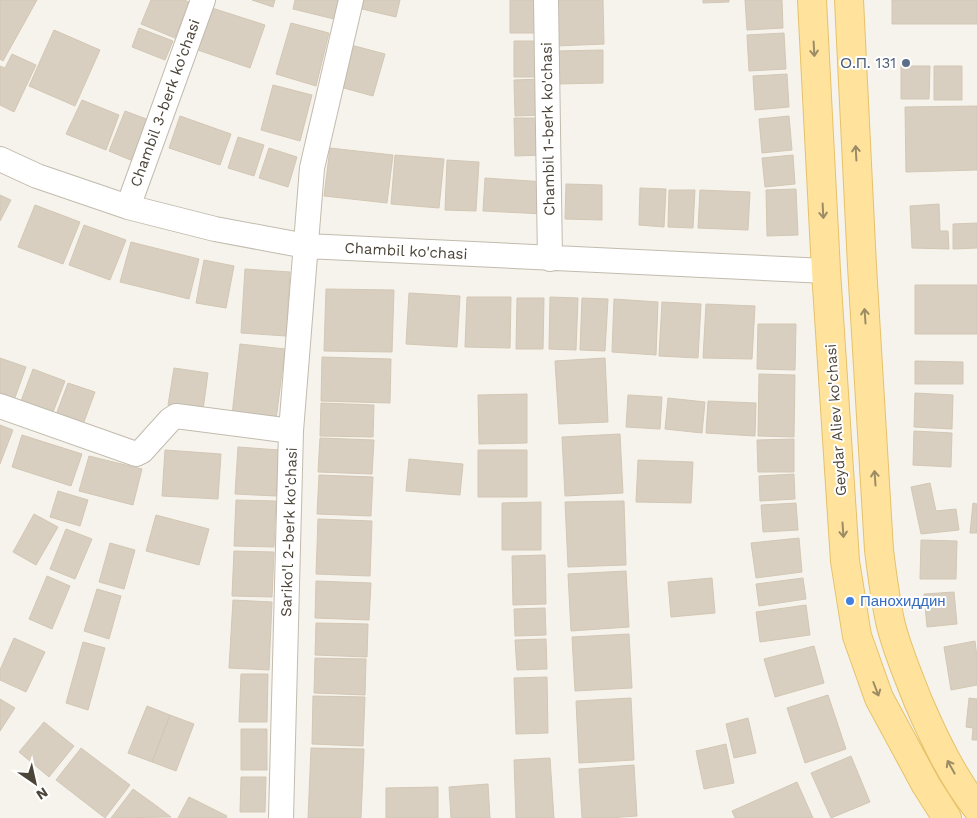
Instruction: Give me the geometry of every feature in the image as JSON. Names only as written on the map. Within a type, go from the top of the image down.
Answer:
[{"type":"main road","name":"Geydar Aliev ko'chasi","points":[[812,0],[826,271],[845,561],[857,636],[879,698],[922,778],[947,818]]},
{"type":"main road","points":[[849,0],[862,266],[879,550],[884,587],[891,623],[910,681],[929,725],[952,770],[977,808]]},
{"type":"main road","points":[[826,271],[862,266]]},
{"type":"street","name":"Chambil 3-berk ko'chasi","points":[[128,206],[203,0]]},
{"type":"street","name":"Sariko'l 2-berk ko'chasi","points":[[281,818],[291,431],[312,168],[351,0]]},
{"type":"street","name":"Chambil 1-berk ko'chasi","points":[[546,0],[550,258]]},
{"type":"street","name":"Chambil ko'chasi","points":[[0,159],[37,176],[128,206],[215,229],[306,246],[826,271]]},
{"type":"street","points":[[0,406],[136,454],[142,451],[170,420],[176,416],[291,431]]},
{"type":"building","points":[[0,0],[37,0],[3,61],[0,59]]},
{"type":"building","points":[[151,0],[184,0],[189,2],[175,38],[141,24]]},
{"type":"building","points":[[252,0],[275,0],[273,7]]},
{"type":"building","points":[[295,0],[339,0],[334,19],[293,9]]},
{"type":"building","points":[[364,0],[400,0],[396,17],[362,9]]},
{"type":"building","points":[[510,0],[539,0],[540,33],[510,33]]},
{"type":"building","points":[[555,0],[603,0],[604,44],[556,46]]},
{"type":"building","points":[[703,0],[729,0],[729,2],[703,3]]},
{"type":"building","points":[[745,0],[782,0],[783,28],[747,30]]},
{"type":"building","points":[[892,0],[977,0],[977,24],[892,24]]},
{"type":"building","points":[[209,7],[265,25],[250,68],[195,49]]},
{"type":"building","points":[[291,23],[329,33],[316,86],[276,74]]},
{"type":"building","points":[[139,28],[173,41],[165,60],[132,47]]},
{"type":"building","points":[[54,30],[100,50],[75,106],[29,86]]},
{"type":"building","points":[[784,33],[786,69],[749,71],[747,35]]},
{"type":"building","points":[[514,41],[541,41],[541,77],[514,77]]},
{"type":"building","points":[[351,45],[385,54],[373,96],[340,87]]},
{"type":"building","points":[[603,50],[603,83],[556,84],[555,51]]},
{"type":"building","points":[[12,54],[36,65],[14,112],[0,105],[0,66],[5,68]]},
{"type":"building","points":[[901,66],[930,66],[929,99],[901,99]]},
{"type":"building","points":[[934,66],[962,66],[962,100],[934,100]]},
{"type":"building","points":[[787,74],[789,107],[755,110],[753,76]]},
{"type":"building","points":[[542,79],[542,115],[515,116],[514,80]]},
{"type":"building","points":[[273,85],[312,95],[300,141],[261,130]]},
{"type":"building","points":[[82,100],[119,115],[106,150],[66,134]]},
{"type":"building","points":[[977,106],[977,170],[906,172],[905,107]]},
{"type":"building","points":[[125,111],[149,120],[133,161],[109,151]]},
{"type":"building","points":[[180,116],[231,134],[220,165],[169,148]]},
{"type":"building","points":[[789,116],[792,150],[762,153],[759,119]]},
{"type":"building","points":[[514,118],[542,118],[543,155],[515,156]]},
{"type":"building","points":[[238,137],[264,145],[254,176],[228,168]]},
{"type":"building","points":[[269,148],[297,157],[288,187],[259,178]]},
{"type":"building","points":[[330,148],[393,155],[387,203],[324,196]]},
{"type":"building","points":[[395,155],[444,159],[439,208],[391,204]]},
{"type":"building","points":[[793,155],[795,184],[765,187],[762,158]]},
{"type":"building","points":[[447,160],[479,162],[476,211],[445,210]]},
{"type":"building","points":[[485,178],[546,182],[544,214],[483,211]]},
{"type":"building","points":[[566,184],[602,185],[602,220],[565,219]]},
{"type":"building","points":[[640,188],[666,189],[664,227],[639,225]]},
{"type":"building","points":[[796,189],[798,235],[767,236],[766,190]]},
{"type":"building","points":[[669,190],[695,190],[693,228],[668,227]]},
{"type":"building","points":[[700,190],[750,192],[748,230],[698,228]]},
{"type":"building","points":[[0,195],[11,200],[0,221]]},
{"type":"building","points":[[939,204],[940,231],[948,231],[949,249],[912,248],[910,206]]},
{"type":"building","points":[[35,205],[80,222],[63,264],[18,247]]},
{"type":"building","points":[[977,223],[977,248],[953,249],[953,224]]},
{"type":"building","points":[[84,225],[126,240],[110,280],[69,265]]},
{"type":"building","points":[[131,242],[199,259],[189,299],[120,282]]},
{"type":"building","points":[[204,260],[234,266],[226,308],[196,303]]},
{"type":"building","points":[[245,269],[290,272],[286,336],[241,333]]},
{"type":"building","points":[[915,285],[977,285],[977,334],[915,334]]},
{"type":"building","points":[[326,289],[394,290],[392,352],[324,351]]},
{"type":"building","points":[[409,293],[460,296],[457,347],[406,344]]},
{"type":"building","points":[[467,297],[511,297],[510,348],[465,347]]},
{"type":"building","points":[[550,297],[578,298],[576,350],[549,349]]},
{"type":"building","points":[[517,298],[544,298],[543,349],[516,349]]},
{"type":"building","points":[[582,298],[608,299],[605,351],[580,350]]},
{"type":"building","points":[[614,299],[658,302],[656,355],[612,352]]},
{"type":"building","points":[[662,302],[701,304],[698,358],[659,356]]},
{"type":"building","points":[[706,304],[755,306],[752,359],[703,358]]},
{"type":"building","points":[[758,324],[796,324],[795,370],[757,369]]},
{"type":"building","points":[[240,344],[285,349],[276,420],[232,415]]},
{"type":"building","points":[[322,357],[391,359],[390,403],[321,401]]},
{"type":"building","points":[[0,358],[26,367],[12,406],[0,402]]},
{"type":"building","points":[[605,358],[608,422],[559,424],[555,361]]},
{"type":"building","points":[[915,361],[963,362],[963,384],[915,384]]},
{"type":"building","points":[[174,368],[208,373],[203,410],[168,405]]},
{"type":"building","points":[[33,369],[65,381],[50,420],[18,409]]},
{"type":"building","points":[[759,374],[795,375],[794,437],[758,436]]},
{"type":"building","points":[[68,383],[95,392],[81,430],[54,420]]},
{"type":"building","points":[[915,393],[953,395],[952,429],[914,427]]},
{"type":"building","points":[[527,394],[527,443],[479,444],[478,395]]},
{"type":"building","points":[[628,395],[662,397],[660,429],[626,427]]},
{"type":"building","points":[[668,398],[705,402],[702,433],[665,429]]},
{"type":"building","points":[[708,401],[756,403],[755,436],[706,433]]},
{"type":"building","points":[[321,403],[374,405],[373,437],[320,436]]},
{"type":"building","points":[[0,425],[13,430],[0,464]]},
{"type":"building","points":[[914,431],[952,433],[951,467],[913,465]]},
{"type":"building","points":[[620,434],[623,493],[565,496],[562,437]]},
{"type":"building","points":[[22,435],[82,454],[71,486],[12,467]]},
{"type":"building","points":[[320,438],[374,440],[372,474],[318,472]]},
{"type":"building","points":[[794,439],[794,472],[758,472],[757,440]]},
{"type":"building","points":[[238,447],[279,450],[276,496],[235,494]]},
{"type":"building","points":[[165,450],[221,454],[218,499],[162,496]]},
{"type":"building","points":[[478,450],[527,450],[527,497],[478,497]]},
{"type":"building","points":[[89,456],[142,469],[133,505],[79,491]]},
{"type":"building","points":[[409,459],[463,464],[460,495],[406,491]]},
{"type":"building","points":[[638,460],[693,462],[691,503],[636,502]]},
{"type":"building","points":[[794,474],[795,499],[760,501],[759,476]]},
{"type":"building","points":[[319,475],[373,477],[371,516],[317,514]]},
{"type":"building","points":[[930,483],[936,511],[956,509],[959,530],[921,534],[911,487]]},
{"type":"building","points":[[58,491],[88,500],[80,526],[50,517]]},
{"type":"building","points":[[236,500],[276,501],[274,547],[234,546]]},
{"type":"building","points":[[624,501],[626,565],[568,567],[565,502]]},
{"type":"building","points":[[541,502],[541,550],[502,550],[502,503]]},
{"type":"building","points":[[796,503],[798,530],[763,532],[761,505]]},
{"type":"building","points":[[973,503],[977,504],[977,533],[970,533]]},
{"type":"building","points":[[34,514],[58,527],[36,565],[13,552]]},
{"type":"building","points":[[156,515],[209,529],[199,565],[146,551]]},
{"type":"building","points":[[318,519],[372,521],[370,576],[316,574]]},
{"type":"building","points":[[66,529],[92,539],[75,579],[50,569]]},
{"type":"building","points":[[799,538],[802,572],[756,578],[751,543]]},
{"type":"building","points":[[921,540],[957,541],[956,579],[920,579]]},
{"type":"building","points":[[110,543],[135,550],[124,589],[99,582]]},
{"type":"building","points":[[234,551],[274,552],[272,597],[232,596]]},
{"type":"building","points":[[545,555],[546,604],[513,605],[512,556]]},
{"type":"building","points":[[626,571],[629,627],[571,631],[568,574]]},
{"type":"building","points":[[47,576],[70,586],[52,629],[29,619]]},
{"type":"building","points":[[712,578],[715,613],[671,617],[668,582]]},
{"type":"building","points":[[803,578],[806,599],[759,606],[756,584]]},
{"type":"building","points":[[316,581],[371,583],[369,620],[315,618]]},
{"type":"building","points":[[97,589],[121,596],[109,639],[84,631]]},
{"type":"building","points":[[954,592],[957,624],[927,627],[924,594]]},
{"type":"building","points":[[233,600],[272,602],[269,670],[229,668]]},
{"type":"building","points":[[806,605],[810,635],[760,642],[756,612]]},
{"type":"building","points":[[545,608],[546,635],[515,636],[514,609]]},
{"type":"building","points":[[316,623],[368,624],[367,657],[315,655]]},
{"type":"building","points":[[629,634],[632,688],[575,691],[572,637]]},
{"type":"building","points":[[14,638],[45,652],[26,692],[0,680],[0,670]]},
{"type":"building","points":[[546,639],[547,669],[517,670],[515,640]]},
{"type":"building","points":[[975,641],[977,685],[951,690],[944,647]]},
{"type":"building","points":[[83,642],[105,648],[88,710],[66,703]]},
{"type":"building","points":[[814,646],[824,683],[775,697],[764,659]]},
{"type":"building","points":[[315,658],[366,659],[365,695],[314,693]]},
{"type":"building","points":[[241,674],[268,674],[267,722],[239,722]]},
{"type":"building","points":[[547,677],[548,733],[516,734],[514,678]]},
{"type":"building","points":[[828,695],[846,749],[805,763],[787,708]]},
{"type":"building","points":[[313,696],[365,697],[363,746],[312,744]]},
{"type":"building","points":[[631,698],[634,760],[579,763],[576,701]]},
{"type":"building","points":[[969,698],[977,699],[977,740],[972,740],[973,728],[966,727]]},
{"type":"building","points":[[0,699],[15,708],[0,731]]},
{"type":"building","points":[[147,706],[170,715],[152,762],[128,753]]},
{"type":"building","points":[[170,715],[194,724],[176,771],[152,762]]},
{"type":"building","points":[[748,718],[756,753],[734,758],[726,724]]},
{"type":"building","points":[[44,722],[74,746],[49,777],[19,752]]},
{"type":"building","points":[[241,729],[267,729],[267,770],[241,770]]},
{"type":"building","points":[[726,744],[734,783],[704,789],[696,751]]},
{"type":"building","points":[[81,748],[130,785],[105,818],[56,780]]},
{"type":"building","points":[[311,748],[364,749],[361,818],[308,818]]},
{"type":"building","points":[[851,756],[870,802],[831,818],[811,773]]},
{"type":"building","points":[[550,758],[554,818],[516,818],[514,760]]},
{"type":"building","points":[[634,765],[637,816],[582,818],[579,769]]},
{"type":"building","points":[[241,777],[266,777],[265,812],[240,812]]},
{"type":"building","points":[[797,782],[813,818],[735,818],[732,811]]},
{"type":"building","points":[[488,784],[490,818],[451,818],[449,787]]},
{"type":"building","points":[[438,787],[438,818],[386,818],[386,788]]},
{"type":"building","points":[[133,789],[154,804],[171,817],[111,818]]},
{"type":"building","points":[[189,797],[227,816],[226,818],[178,818]]},
{"type":"place","name":"О.П. 131","points":[[906,63]]},
{"type":"place","name":"Панохиддин","points":[[850,601]]}]
